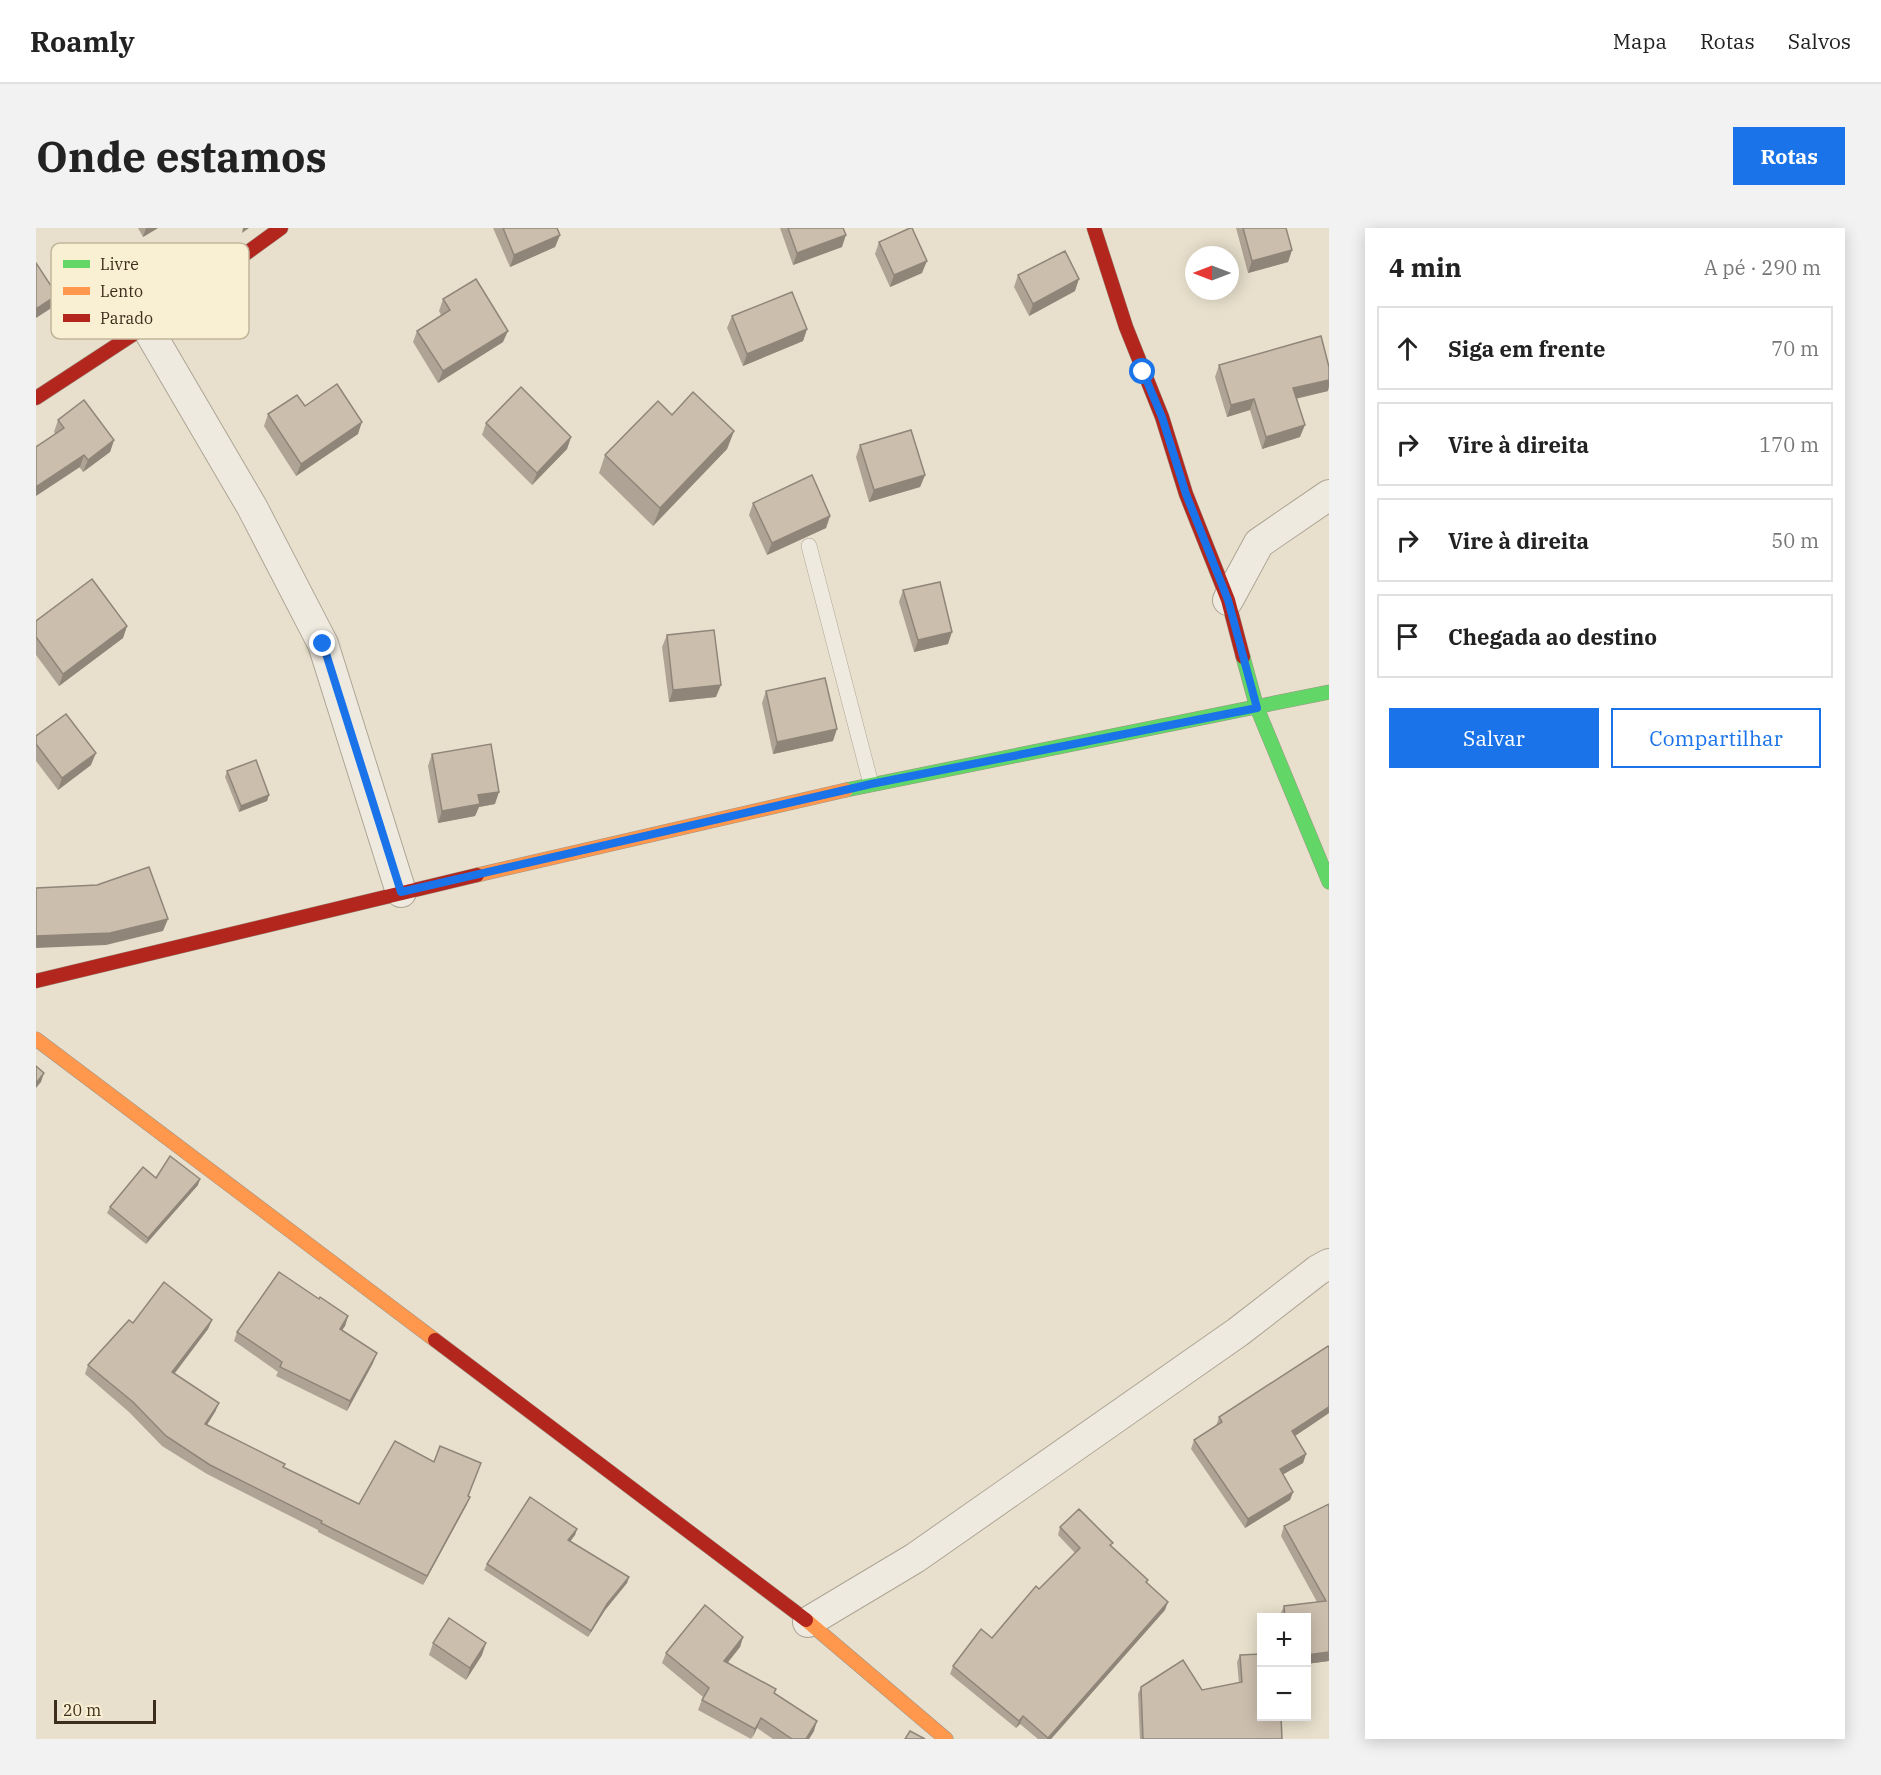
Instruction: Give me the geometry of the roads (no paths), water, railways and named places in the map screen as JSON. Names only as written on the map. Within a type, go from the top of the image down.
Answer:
[{"type":"street","points":[[249,251],[281,228]]},
{"type":"street","points":[[1094,228],[1126,327],[1162,417],[1186,494],[1228,600],[1257,708],[1329,882]]},
{"type":"street","points":[[36,398],[126,339]]},
{"type":"street","points":[[154,339],[252,507],[323,644],[401,892]]},
{"type":"street","points":[[1228,600],[1259,543],[1329,495]]},
{"type":"street","points":[[36,981],[401,892],[871,784],[1329,692]]},
{"type":"street","points":[[36,1039],[808,1622],[946,1739]]},
{"type":"street","points":[[808,1622],[915,1558],[1238,1332],[1329,1264]]},
{"type":"lane","points":[[809,546],[871,784]]}]
